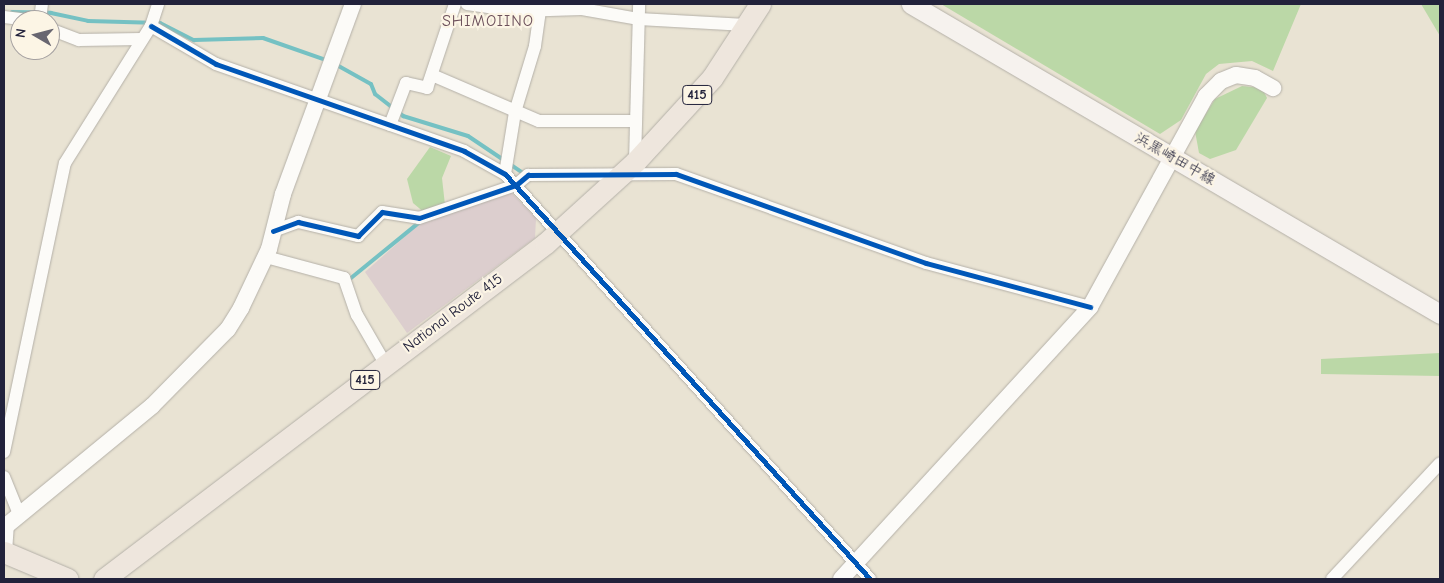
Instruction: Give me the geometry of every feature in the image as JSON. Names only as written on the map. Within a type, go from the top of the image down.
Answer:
[{"type":"highway","name":"National Route 415","points":[[104,579],[559,231],[628,169],[712,78],[760,4]]},
{"type":"highway","points":[[4,552],[68,579]]},
{"type":"main road","name":"浜黒崎田中線","points":[[911,4],[1440,314]]},
{"type":"street","points":[[4,452],[8,412],[66,163],[151,26],[158,4]]},
{"type":"street","points":[[4,552],[6,526],[152,406],[228,329],[266,257],[273,231],[353,4]]},
{"type":"street","points":[[390,125],[406,83],[427,88],[455,4]]},
{"type":"street","points":[[467,4],[540,11],[582,6],[639,20],[746,26]]},
{"type":"street","points":[[628,169],[635,121],[639,4]]},
{"type":"street","points":[[505,174],[515,112],[535,46],[540,11]]},
{"type":"street","points":[[151,26],[216,64],[464,152],[505,174],[559,231],[870,579]]},
{"type":"street","points":[[60,33],[79,40],[142,39]]},
{"type":"street","points":[[840,579],[856,564],[1090,306],[1206,96],[1221,81],[1236,75],[1255,78],[1273,88]]},
{"type":"street","points":[[432,76],[515,112],[555,123],[601,118],[635,121]]},
{"type":"street","points":[[273,231],[298,222],[358,236],[382,212],[419,218],[516,185],[528,175],[628,169],[694,178],[926,263],[1090,306]]},
{"type":"street","points":[[266,257],[344,278],[357,315],[386,365]]},
{"type":"street","points":[[1332,579],[1440,463]]},
{"type":"street","points":[[4,477],[19,514]]},
{"type":"shaded area","points":[[509,190],[536,218],[535,238],[407,333],[365,272],[419,224]]},
{"type":"green space","points":[[941,4],[1301,4],[1273,71],[1252,61],[1219,64],[1206,74],[1181,120],[1160,134]]},
{"type":"green space","points":[[1421,4],[1440,4],[1440,36]]},
{"type":"green space","points":[[1242,86],[1262,88],[1267,98],[1236,150],[1210,159],[1199,153],[1195,131],[1215,99]]},
{"type":"green space","points":[[430,147],[451,156],[442,178],[445,205],[426,214],[413,203],[407,179]]},
{"type":"green space","points":[[1440,353],[1440,376],[1321,374],[1321,359]]},
{"type":"waterway","points":[[60,15],[88,21],[160,23],[194,40],[263,38],[329,61]]},
{"type":"waterway","points":[[335,64],[371,84],[375,94],[403,116],[468,136],[526,175]]},
{"type":"waterway","points":[[351,278],[421,221]]},
{"type":"cycle path","points":[[151,26],[216,64],[464,151],[505,174],[870,579]]},
{"type":"cycle path","points":[[273,231],[298,222],[358,236],[382,212],[419,218],[516,185],[528,175],[676,174],[926,263],[1090,307]]},
{"type":"district","name":"SHIMOIINO","points":[[488,21]]}]
